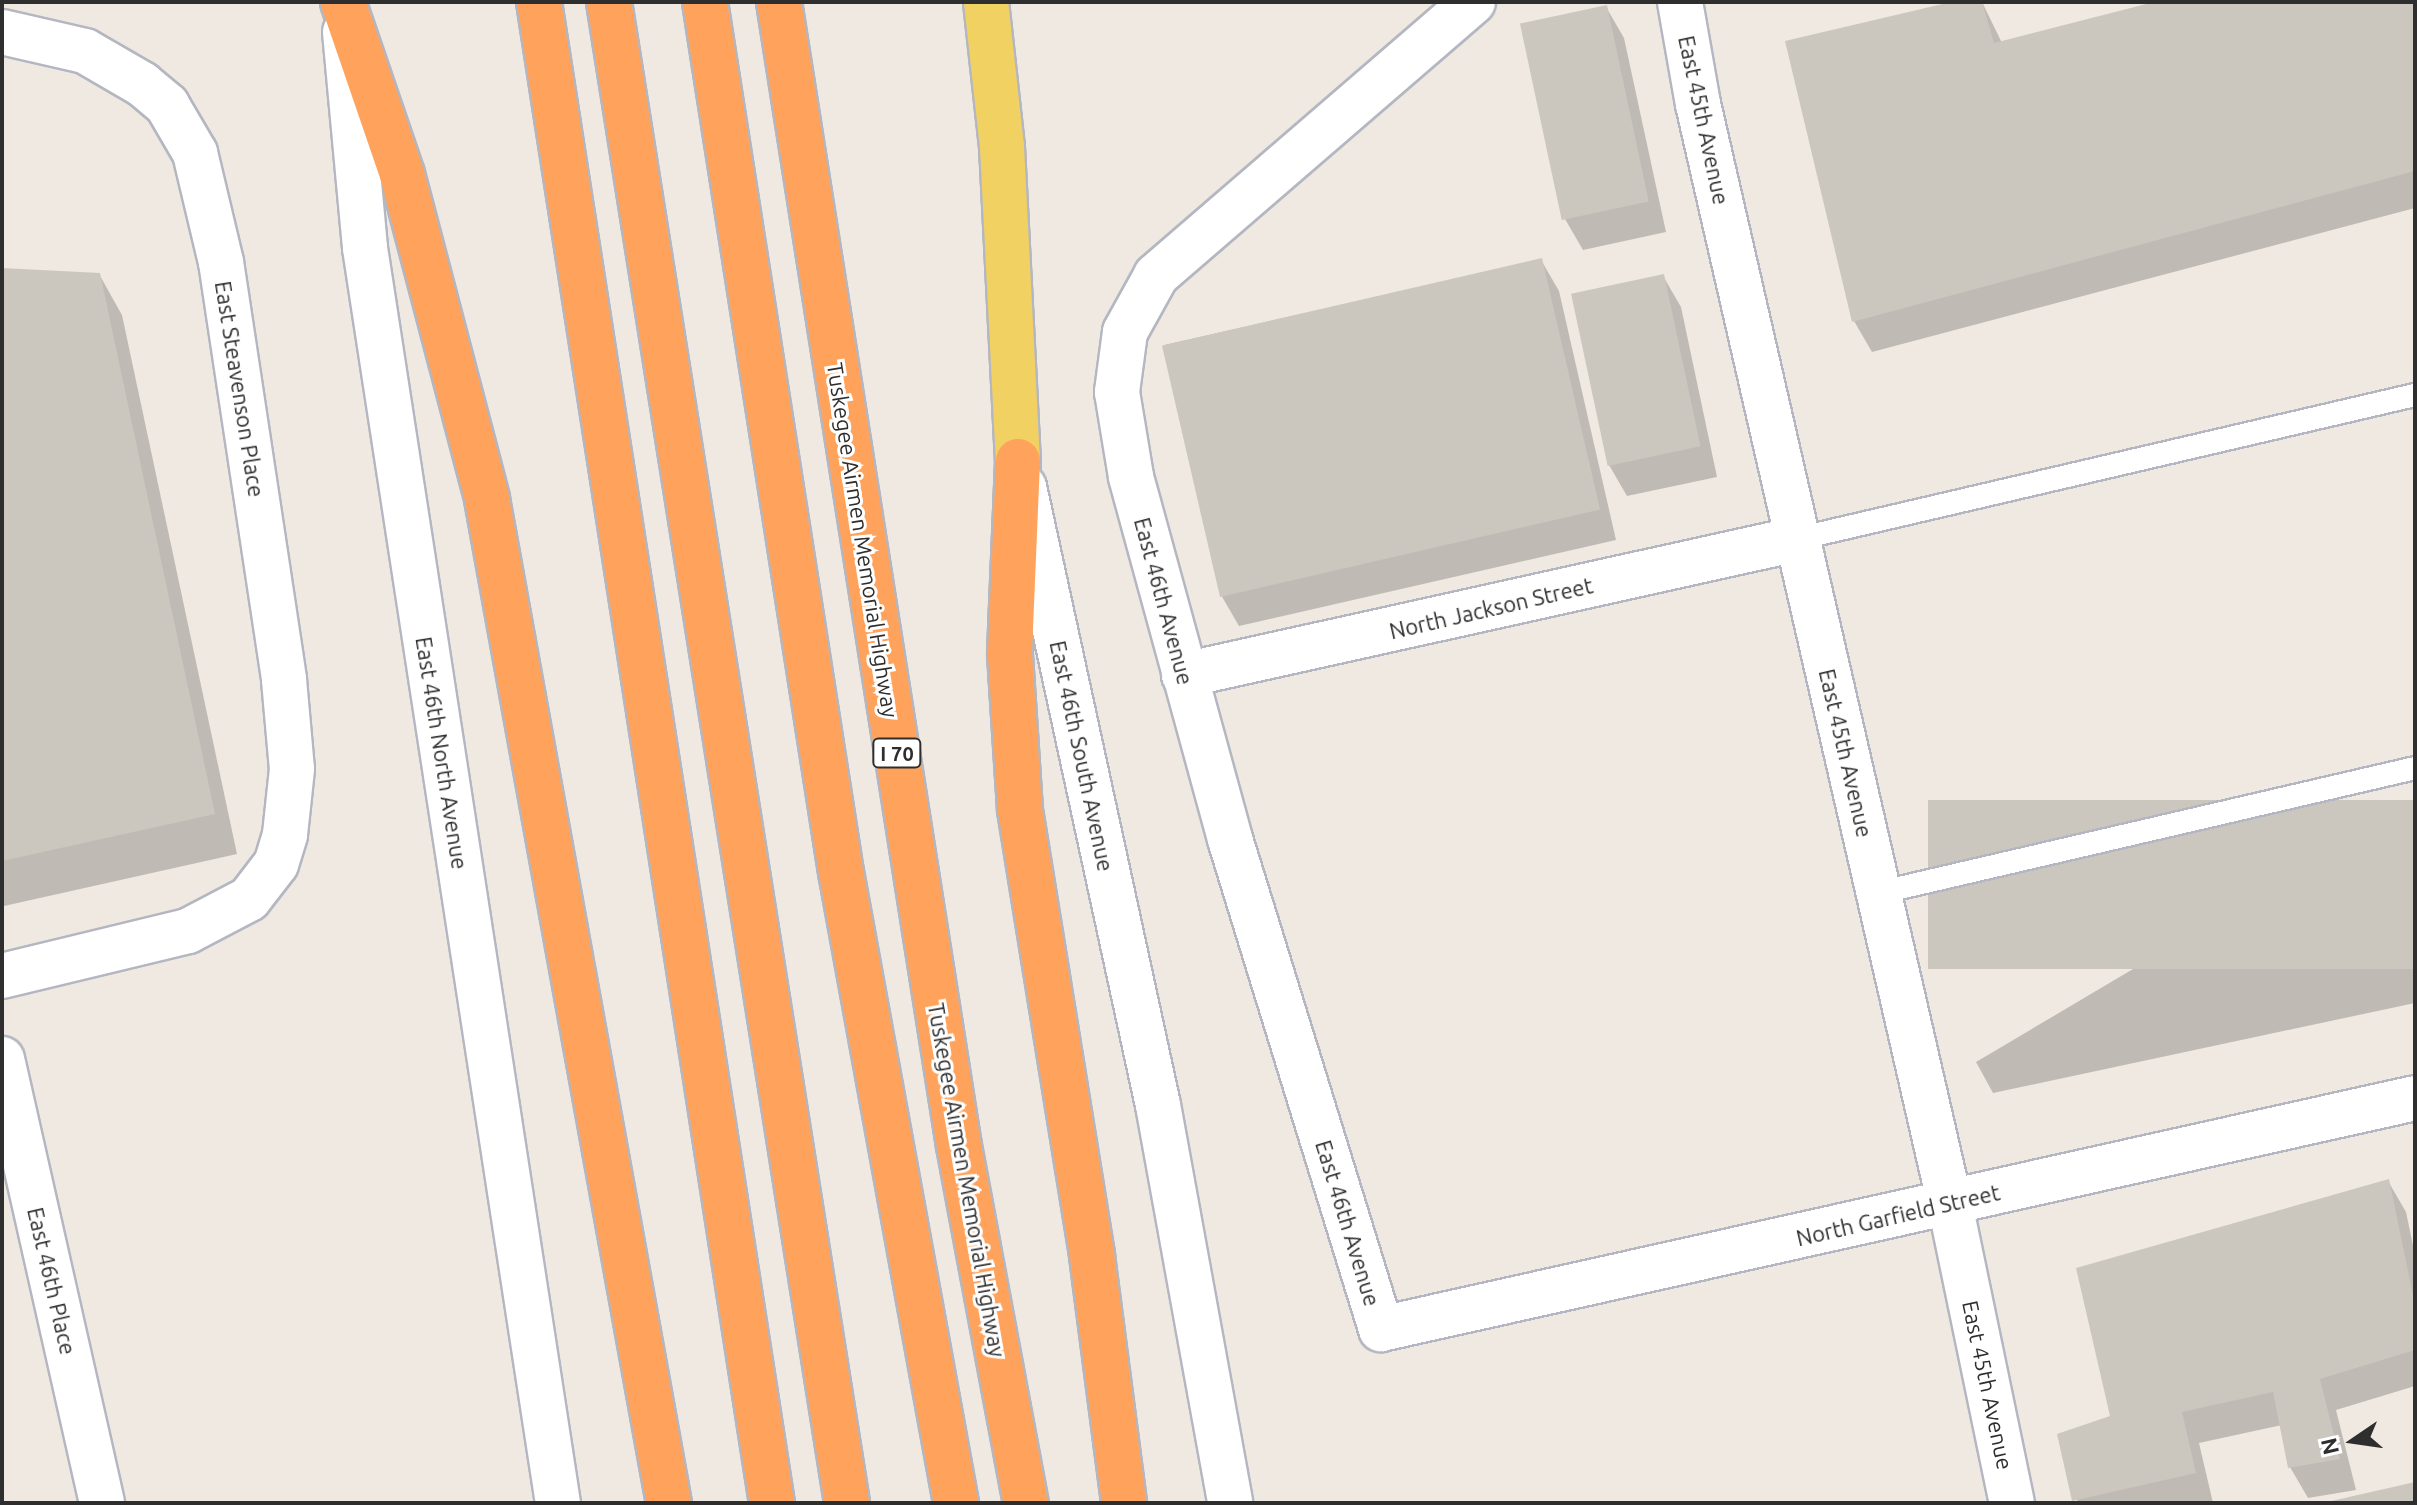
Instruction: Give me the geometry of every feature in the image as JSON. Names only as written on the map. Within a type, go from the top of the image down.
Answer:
[{"type":"highway","points":[[342,2],[406,188],[487,499],[669,1503]]},
{"type":"highway","points":[[539,2],[772,1503]]},
{"type":"highway","points":[[609,2],[847,1503]]},
{"type":"highway","points":[[705,2],[841,872],[956,1503]]},
{"type":"highway","name":"Tuskegee Airmen Memorial Highway","points":[[779,2],[956,1130],[1026,1503]]},
{"type":"highway","points":[[1018,461],[1010,655],[1020,810],[1092,1256],[1124,1503]]},
{"type":"main road","name":"East 46th South Avenue","points":[[986,2],[1002,147],[1018,461]]},
{"type":"street","name":"East 46th North Avenue","points":[[342,2],[365,248],[558,1503]]},
{"type":"street","name":"East 46th Avenue","points":[[1381,1329],[1184,675],[1120,426],[1120,356],[1137,302],[1181,252],[1473,2]]},
{"type":"street","name":"East 45th Avenue","points":[[1680,2],[1698,104],[1950,1204],[2012,1503]]},
{"type":"street","name":"East Steavenson Place","points":[[2,32],[85,51],[142,84],[167,105],[195,153],[221,262],[284,680],[292,769],[285,835],[276,864],[249,899],[205,924],[2,976]]},
{"type":"street","name":"East 46th South Avenue","points":[[1018,461],[1158,1105],[1230,1503]]},
{"type":"street","name":"North Jackson Street","points":[[1184,675],[1797,539]]},
{"type":"street","name":"East 46th Place","points":[[2,1059],[102,1503]]},
{"type":"street","name":"North Garfield Street","points":[[1381,1329],[2415,1098]]},
{"type":"lane","points":[[1797,539],[2415,395]]},
{"type":"lane","points":[[1878,893],[2415,768]]},
{"type":"building","points":[[1951,2],[1982,2],[1994,43],[2154,2],[2415,2],[2415,171],[1852,322],[1785,41]]},
{"type":"building","points":[[1607,5],[1649,202],[1562,220],[1520,24]]},
{"type":"building","points":[[1542,258],[1600,509],[1220,597],[1162,346]]},
{"type":"building","points":[[2,268],[100,273],[215,814],[2,861]]},
{"type":"building","points":[[1664,274],[1701,446],[1608,466],[1571,294]]},
{"type":"building","points":[[1928,800],[2415,800],[2415,969],[1928,969]]},
{"type":"building","points":[[2389,1179],[2415,1305],[2415,1350],[2320,1379],[2340,1459],[2288,1468],[2273,1392],[2182,1412],[2196,1473],[2072,1501],[2057,1434],[2110,1416],[2076,1268]]},
{"type":"building","points":[[2415,1482],[2415,1503],[2327,1503],[2327,1502]]}]
